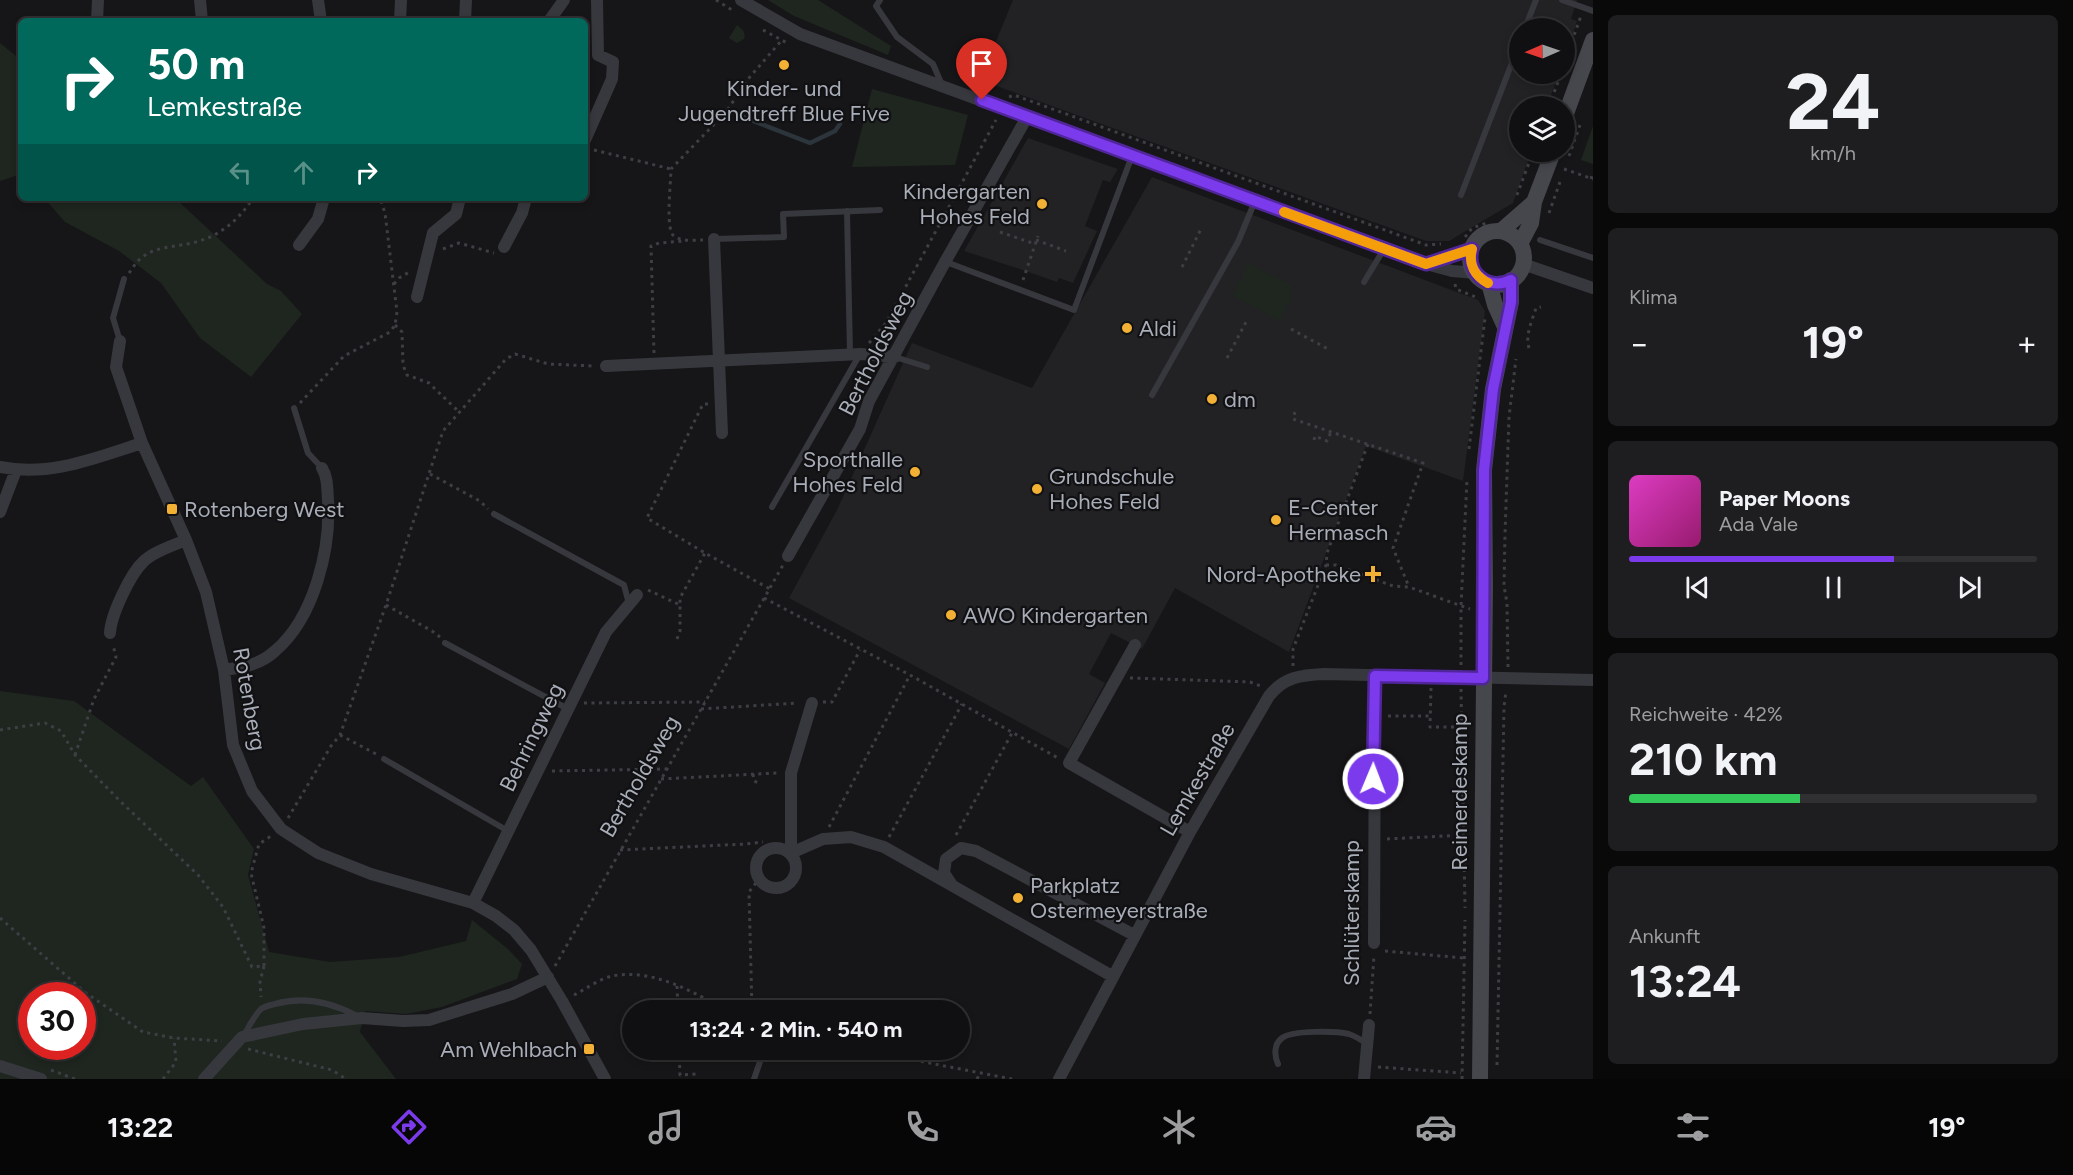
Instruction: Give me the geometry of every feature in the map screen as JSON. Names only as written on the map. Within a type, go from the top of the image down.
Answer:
[{"type":"main road","points":[[1572,96],[1593,40]]},
{"type":"main road","points":[[1520,244],[1531,223],[1534,202],[1549,162]]},
{"type":"main road","points":[[1501,231],[1534,202]]},
{"type":"main road","points":[[1482,278],[1499,284],[1511,280],[1519,273],[1524,254],[1520,244],[1513,236],[1501,231],[1483,235],[1472,249],[1471,261],[1495,305],[1513,326]]},
{"type":"main road","name":"Reimerdeskamp","points":[[1480,1076],[1484,470],[1493,389],[1513,326],[1511,280]]},
{"type":"street","points":[[97,18],[98,0]]},
{"type":"street","points":[[200,0],[202,18]]},
{"type":"street","points":[[318,0],[321,18]]},
{"type":"street","points":[[400,18],[401,0]]},
{"type":"street","points":[[465,18],[466,0]]},
{"type":"street","points":[[551,18],[564,0]]},
{"type":"street","points":[[588,133],[612,79],[613,62],[598,55],[597,0]]},
{"type":"street","points":[[741,0],[800,34],[1426,264],[1482,278]]},
{"type":"street","name":"Bertholdsweg","points":[[788,556],[860,429],[869,401],[1027,117]]},
{"type":"street","points":[[299,245],[318,219],[323,201]]},
{"type":"street","points":[[417,297],[433,233],[456,214],[459,201]]},
{"type":"street","points":[[502,251],[522,213],[525,201]]},
{"type":"street","points":[[714,239],[722,433]]},
{"type":"street","points":[[1426,264],[1472,249]]},
{"type":"street","points":[[1523,264],[1593,288]]},
{"type":"street","name":"Rotenberg","points":[[120,341],[116,367],[142,443],[186,540],[206,592],[224,670],[233,745],[252,791],[281,829],[318,853],[371,874],[473,903],[514,930],[549,977],[604,1079]]},
{"type":"street","points":[[606,366],[855,354],[895,357]]},
{"type":"street","points":[[0,467],[16,470],[77,465],[142,443]]},
{"type":"street","points":[[224,670],[256,665],[275,651],[297,625],[314,591],[323,558],[329,517],[326,476],[322,468]]},
{"type":"street","points":[[0,512],[16,470]]},
{"type":"street","points":[[110,633],[110,624],[130,580],[143,562],[156,553],[186,540]]},
{"type":"street","name":"Behringweg","points":[[473,903],[606,632],[633,600]]},
{"type":"street","points":[[1135,645],[1069,763],[1190,831]]},
{"type":"street","points":[[1293,677],[1324,674],[1593,680]]},
{"type":"street","name":"Schlüterskamp","points":[[1374,946],[1375,676]]},
{"type":"street","name":"Lemkestraße","points":[[1059,1079],[1190,831],[1272,692],[1281,683],[1293,677]]},
{"type":"street","points":[[791,853],[781,848],[772,848],[763,852],[756,866],[759,879],[775,888],[789,884],[795,877],[797,866],[791,853],[791,773],[812,703]]},
{"type":"street","points":[[791,853],[823,839],[852,837],[884,847],[1112,976]]},
{"type":"street","points":[[955,888],[944,873],[946,859],[961,848],[976,851],[1134,935]]},
{"type":"street","points":[[204,1079],[238,1042],[303,1024],[362,1018],[429,1020],[512,994],[549,977]]},
{"type":"street","points":[[1364,1079],[1369,1025]]},
{"type":"street","points":[[0,1066],[41,1079]]},
{"type":"lane","points":[[880,0],[876,6],[897,37],[933,64],[942,85]]},
{"type":"lane","points":[[1529,18],[1536,0]]},
{"type":"lane","points":[[1562,0],[1593,11]]},
{"type":"lane","points":[[1461,195],[1509,71]]},
{"type":"lane","points":[[945,262],[1074,310],[1133,156]]},
{"type":"lane","points":[[1152,395],[1238,242],[1255,201]]},
{"type":"lane","points":[[714,239],[784,237],[783,214],[880,210]]},
{"type":"lane","points":[[772,507],[855,354],[847,211]]},
{"type":"lane","points":[[1540,240],[1593,258]]},
{"type":"lane","points":[[1364,282],[1384,248]]},
{"type":"lane","points":[[120,341],[113,318],[124,279]]},
{"type":"lane","points":[[895,357],[927,367]]},
{"type":"lane","points":[[294,408],[308,453],[322,468]]},
{"type":"lane","points":[[494,514],[624,585],[633,600]]},
{"type":"lane","points":[[445,643],[570,706]]},
{"type":"lane","points":[[384,759],[509,832]]},
{"type":"lane","points":[[238,1042],[262,1008],[303,999],[346,1010],[362,1018]]},
{"type":"lane","points":[[1278,1064],[1275,1058],[1276,1044],[1283,1036],[1332,1032],[1352,1035],[1367,1043]]},
{"type":"lane","points":[[754,1079],[761,1060]]},
{"type":"path","points":[[1575,33],[1584,8]]},
{"type":"path","points":[[688,240],[676,238],[671,233],[669,224],[671,169],[726,112],[749,78],[781,41]]},
{"type":"path","points":[[855,354],[886,323],[1005,98],[1014,95],[1426,245],[1442,244],[1448,248]]},
{"type":"path","points":[[1540,240],[1582,119]]},
{"type":"path","points":[[588,149],[671,169]]},
{"type":"path","points":[[1564,169],[1592,179],[1593,172]]},
{"type":"path","points":[[124,279],[141,258],[156,250],[215,236],[235,222],[251,201]]},
{"type":"path","points":[[294,408],[344,356],[390,332],[395,325],[397,312],[394,284],[385,213],[381,201]]},
{"type":"path","points":[[1182,267],[1201,229]]},
{"type":"path","points":[[999,232],[1036,240],[1066,251]]},
{"type":"path","points":[[655,364],[651,246],[659,243],[714,239]]},
{"type":"path","points":[[1020,290],[1036,240]]},
{"type":"path","points":[[459,243],[502,251]]},
{"type":"path","points":[[394,284],[407,273],[423,272]]},
{"type":"path","points":[[1529,348],[1527,340],[1530,326],[1536,308],[1541,307]]},
{"type":"path","points":[[1227,358],[1246,322]]},
{"type":"path","points":[[395,325],[402,332],[403,366],[407,375],[429,383],[459,412]]},
{"type":"path","points":[[1513,326],[1530,326]]},
{"type":"path","points":[[1291,329],[1328,349]]},
{"type":"path","points":[[262,1008],[263,994],[260,982],[264,966],[264,928],[251,873],[259,844],[281,829],[340,735],[386,605],[443,431],[506,359],[515,354],[548,364],[606,366]]},
{"type":"path","points":[[1497,1067],[1504,707],[1508,679],[1507,603],[1504,576],[1509,417],[1516,359]]},
{"type":"path","points":[[722,403],[703,404],[648,514],[649,520],[770,589]]},
{"type":"path","points":[[1295,412],[1293,419],[1423,463],[1393,548],[1409,587]]},
{"type":"path","points":[[1314,440],[1315,436],[1327,441],[1331,432]]},
{"type":"path","points":[[1293,677],[1293,649],[1326,565],[1327,553],[1368,444]]},
{"type":"path","points":[[430,474],[480,501],[494,514]]},
{"type":"path","points":[[677,639],[680,631],[680,598],[705,553]]},
{"type":"path","name":"Bertholdsweg","points":[[549,977],[788,556]]},
{"type":"path","points":[[1326,565],[1336,565],[1394,586],[1409,587],[1484,614]]},
{"type":"path","points":[[633,600],[643,587],[680,605]]},
{"type":"path","points":[[765,598],[1069,763]]},
{"type":"path","points":[[386,605],[432,631],[445,643]]},
{"type":"path","points":[[75,755],[94,699],[116,657],[110,633]]},
{"type":"path","points":[[701,709],[832,702],[861,650]]},
{"type":"path","points":[[823,839],[910,675]]},
{"type":"path","points":[[1116,677],[1250,682],[1272,692]]},
{"type":"path","points":[[1431,677],[1430,727],[1462,727]]},
{"type":"path","points":[[570,706],[705,702]]},
{"type":"path","points":[[884,847],[962,704]]},
{"type":"path","points":[[1374,716],[1431,716]]},
{"type":"path","points":[[0,730],[45,723],[61,731],[75,755],[198,875],[223,908],[252,967],[264,966]]},
{"type":"path","points":[[954,839],[1012,733]]},
{"type":"path","points":[[340,735],[384,759]]},
{"type":"path","points":[[538,771],[667,769]]},
{"type":"path","points":[[661,779],[791,773]]},
{"type":"path","points":[[753,774],[754,781],[761,784]]},
{"type":"path","points":[[1373,840],[1482,834]]},
{"type":"path","points":[[621,850],[763,842]]},
{"type":"path","points":[[752,1000],[749,892],[759,879]]},
{"type":"path","points":[[0,917],[86,993],[143,1032],[174,1038],[238,1042],[332,1070],[345,1079]]},
{"type":"path","points":[[1374,946],[1464,958]]},
{"type":"path","name":"Schlüterskamp","points":[[1369,1025],[1374,946]]},
{"type":"path","points":[[562,1001],[610,976],[639,974],[677,986],[708,1000]]},
{"type":"path","points":[[677,986],[678,1000]]},
{"type":"path","points":[[164,1079],[176,1062],[174,1038]]},
{"type":"path","points":[[679,1060],[680,1075],[696,1074]]},
{"type":"path","points":[[913,1060],[1012,1079]]},
{"type":"path","points":[[1365,1066],[1480,1076]]},
{"type":"path","points":[[977,1079],[980,1073]]},
{"type":"shaded area","points":[[768,0],[818,0],[891,46],[888,55],[794,16]]},
{"type":"shaded area","points":[[1013,0],[1577,0],[1571,18],[1509,18],[1509,84],[1555,84],[1551,96],[1509,96],[1509,162],[1527,162],[1513,203],[1449,241],[1426,241],[980,80]]},
{"type":"shaded area","points":[[737,25],[745,35],[744,39],[737,43],[729,38]]},
{"type":"shaded area","points":[[0,43],[18,58],[18,175],[0,181]]},
{"type":"shaded area","points":[[872,89],[968,115],[955,165],[852,167]]},
{"type":"shaded area","points":[[1593,126],[1593,164],[1581,160]]},
{"type":"shaded area","name":"Kindergarten Hohes Feld","points":[[1028,138],[1118,169],[1110,182],[1103,180],[1085,226],[1097,231],[1073,283],[1059,278],[1057,282],[964,251]]},
{"type":"shaded area","points":[[1152,177],[1478,300],[1485,311],[1463,481],[1366,446],[1289,652],[1175,588],[1142,649],[1111,633],[1089,674],[1105,683],[1069,749],[789,598],[837,510],[912,343],[1032,388]]},
{"type":"shaded area","points":[[47,201],[178,201],[267,284],[281,291],[302,314],[251,377],[200,338],[161,283],[119,251],[65,222]]},
{"type":"shaded area","points":[[1248,263],[1293,286],[1289,292],[1293,295],[1280,321],[1232,296]]},
{"type":"shaded area","points":[[0,691],[74,701],[191,786],[203,777],[254,849],[248,875],[269,952],[330,962],[399,957],[466,941],[472,920],[508,949],[522,964],[517,979],[442,1007],[406,1014],[365,1011],[360,1032],[396,1079],[0,1079]]},
{"type":"waterway","points":[[743,117],[810,143],[835,131],[840,124]]},
{"type":"slow traffic","points":[[1284,212],[1426,264],[1472,249],[1470,255],[1472,267],[1488,283]]},
{"type":"place","name":"Kinder- und Jugendtreff Blue Five","points":[[784,65]]},
{"type":"place","name":"Kindergarten Hohes Feld","points":[[1042,204]]},
{"type":"place","name":"Aldi","points":[[1127,328]]},
{"type":"place","name":"dm","points":[[1212,399]]},
{"type":"place","name":"Sporthalle Hohes Feld","points":[[915,472]]},
{"type":"place","name":"Grundschule Hohes Feld","points":[[1037,489]]},
{"type":"place","name":"Rotenberg West","points":[[172,509]]},
{"type":"place","name":"E-Center Hermasch","points":[[1276,520]]},
{"type":"place","name":"Nord-Apotheke","points":[[1373,574]]},
{"type":"place","name":"AWO Kindergarten","points":[[951,615]]},
{"type":"place","name":"Parkplatz Ostermeyerstraße","points":[[1018,898]]},
{"type":"place","name":"Am Wehlbach","points":[[589,1049]]},
{"type":"route","points":[[982,100],[1426,264],[1472,249],[1470,255],[1472,267],[1482,279],[1489,283],[1499,284],[1511,280],[1511,302],[1493,389],[1484,470],[1483,678],[1375,676],[1373,779]]}]
